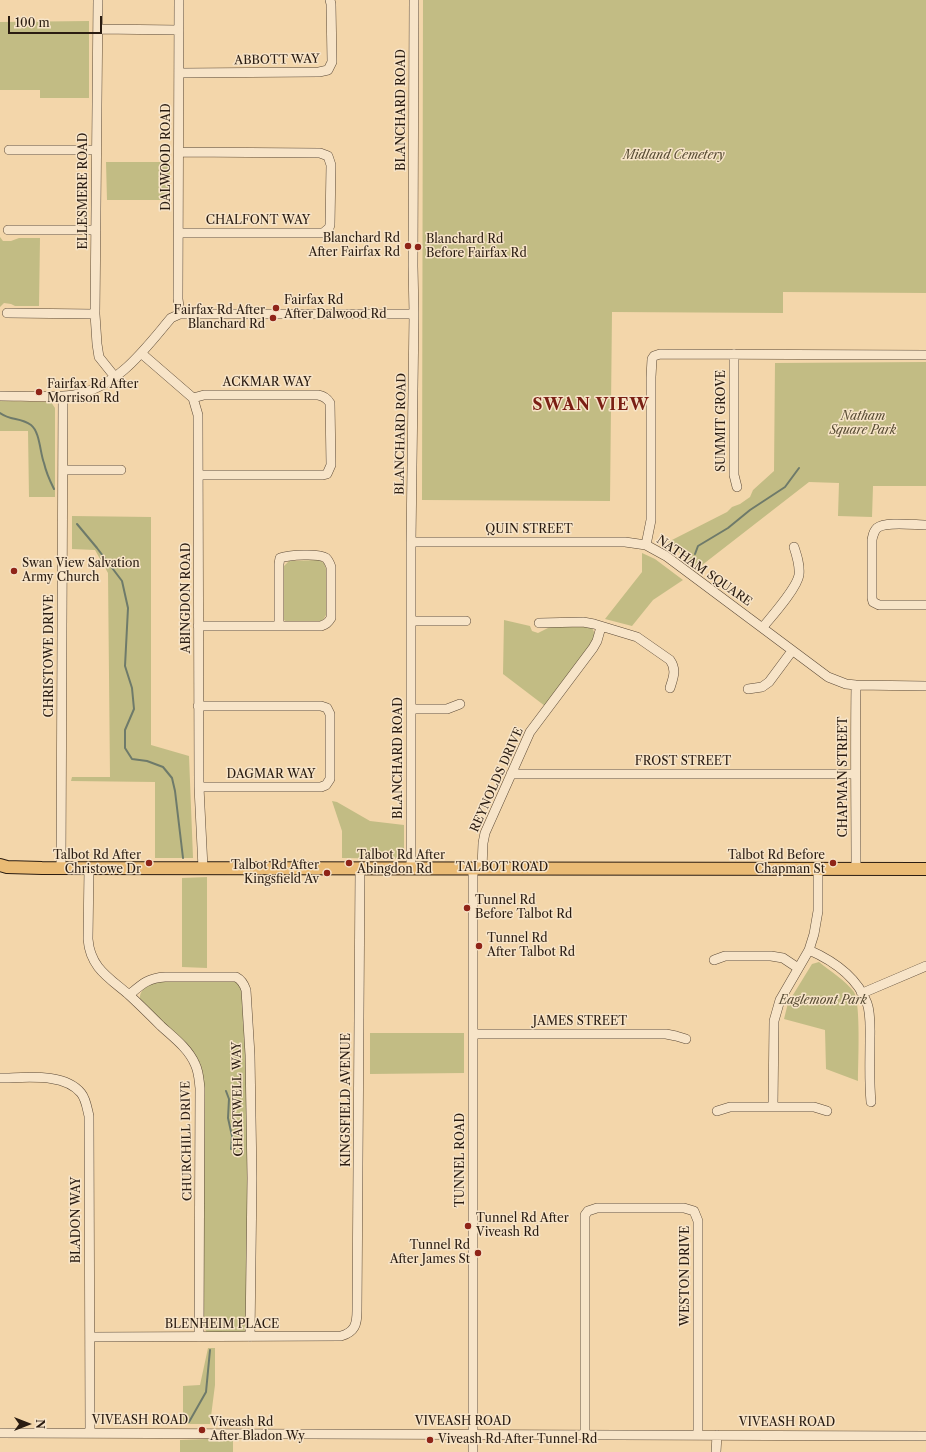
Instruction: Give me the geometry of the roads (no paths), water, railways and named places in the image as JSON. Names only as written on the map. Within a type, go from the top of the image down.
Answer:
[{"type":"main road","name":"TALBOT ROAD","points":[[2,867],[360,869],[926,869]]},
{"type":"street","name":"ELLESMERE ROAD","points":[[98,0],[95,314],[99,357],[115,378]]},
{"type":"street","name":"DALWOOD ROAD","points":[[179,0],[178,300],[180,314]]},
{"type":"street","name":"ABBOTT WAY","points":[[179,73],[319,72],[328,70],[332,62],[330,0]]},
{"type":"street","name":"BLANCHARD ROAD","points":[[412,868],[411,542],[414,314],[414,0]]},
{"type":"street","points":[[98,29],[179,30]]},
{"type":"street","points":[[9,150],[96,150]]},
{"type":"street","name":"CHALFONT WAY","points":[[179,152],[320,153],[328,156],[331,165],[330,225],[329,228],[323,233],[179,233]]},
{"type":"street","points":[[8,230],[96,230]]},
{"type":"street","points":[[7,312],[95,314]]},
{"type":"street","points":[[0,396],[63,396],[84,393],[94,389],[115,378],[141,353],[171,318],[180,314],[414,314]]},
{"type":"street","points":[[141,353],[193,398]]},
{"type":"street","name":"NATHAM SQUARE","points":[[926,355],[660,354],[654,356],[652,359],[651,520],[646,545],[666,556],[828,677],[846,684],[856,685],[926,686]]},
{"type":"street","name":"SUMMIT GROVE","points":[[734,354],[734,475],[737,488]]},
{"type":"street","name":"ACKMAR WAY","points":[[193,398],[204,395],[318,395],[324,396],[330,403],[331,465],[327,474],[199,475]]},
{"type":"street","name":"CHRISTOWE DRIVE","points":[[61,867],[63,396]]},
{"type":"street","name":"ABINGDON ROAD","points":[[193,398],[198,415],[198,706],[199,786],[203,868]]},
{"type":"street","points":[[63,470],[121,470]]},
{"type":"street","points":[[926,525],[881,525],[876,529],[872,540],[873,602],[879,605],[926,605]]},
{"type":"street","name":"QUIN STREET","points":[[411,542],[625,542],[646,545]]},
{"type":"street","points":[[763,627],[798,580],[799,563],[794,547]]},
{"type":"street","points":[[198,626],[279,626],[321,626],[329,622],[331,618],[331,567],[330,562],[327,559],[321,556],[286,556],[280,558],[279,626]]},
{"type":"street","points":[[411,621],[466,621]]},
{"type":"street","points":[[538,623],[584,622],[637,638],[670,660],[674,665],[675,670],[670,688]]},
{"type":"street","name":"REYNOLDS DRIVE","points":[[478,868],[485,833],[530,732],[593,648],[597,641],[601,627]]},
{"type":"street","points":[[748,689],[762,687],[769,682],[792,651]]},
{"type":"street","name":"CHAPMAN STREET","points":[[856,685],[854,774],[856,806],[856,869]]},
{"type":"street","points":[[411,709],[447,709],[460,704]]},
{"type":"street","name":"DAGMAR WAY","points":[[198,706],[321,706],[328,708],[330,714],[330,779],[326,785],[321,787],[199,786]]},
{"type":"street","name":"FROST STREET","points":[[511,774],[854,774]]},
{"type":"street","name":"CHURCHILL DRIVE","points":[[89,868],[88,939],[90,953],[102,972],[129,995],[186,1050],[194,1061],[198,1073],[200,1088],[199,1337]]},
{"type":"street","name":"TUNNEL ROAD","points":[[473,1452],[473,1034],[478,868]]},
{"type":"street","name":"KINGSFIELD AVENUE","points":[[352,1331],[357,1323],[360,869]]},
{"type":"street","points":[[773,1107],[774,1021],[780,1000],[810,950],[817,917],[818,869]]},
{"type":"street","points":[[810,950],[826,958],[844,970],[861,992],[867,1004],[870,1020],[871,1102]]},
{"type":"street","points":[[714,960],[724,956],[771,956],[783,958],[798,968]]},
{"type":"street","points":[[861,992],[865,992],[926,966]]},
{"type":"street","name":"CHARTWELL WAY","points":[[129,995],[143,983],[154,978],[236,977],[244,984],[246,990],[250,1055],[252,1178],[250,1337]]},
{"type":"street","name":"JAMES STREET","points":[[473,1034],[666,1034],[686,1039]]},
{"type":"street","name":"BLADON WAY","points":[[0,1078],[50,1078],[59,1080],[76,1088],[85,1099],[89,1116],[90,1433]]},
{"type":"street","points":[[716,1111],[730,1107],[814,1107],[827,1111]]},
{"type":"street","name":"WESTON DRIVE","points":[[585,1434],[585,1215],[588,1211],[597,1208],[684,1208],[694,1211],[698,1221],[698,1434]]},
{"type":"street","name":"BLENHEIM PLACE","points":[[90,1337],[341,1336],[352,1331]]},
{"type":"street","name":"VIVEASH ROAD","points":[[0,1433],[427,1435],[698,1434],[926,1436]]},
{"type":"street","points":[[716,1435],[716,1452]]},
{"type":"waterway","points":[[0,413],[27,423],[34,428],[38,437],[46,470],[54,489]]},
{"type":"waterway","points":[[695,554],[698,546],[728,528],[750,510],[785,487],[799,468]]},
{"type":"waterway","points":[[77,524],[122,581],[128,608],[125,666],[132,688],[134,709],[125,730],[125,748],[132,759],[147,761],[163,767],[172,778],[175,791],[183,858]]},
{"type":"waterway","points":[[226,1091],[229,1099],[228,1118],[232,1136],[231,1149]]},
{"type":"waterway","points":[[189,1422],[206,1392],[210,1350]]},
{"type":"place","name":"Blanchard Rd After Fairfax Rd","points":[[408,246]]},
{"type":"place","name":"Blanchard Rd Before Fairfax Rd","points":[[418,247]]},
{"type":"place","name":"Fairfax Rd After Dalwood Rd","points":[[276,308]]},
{"type":"place","name":"Fairfax Rd After Blanchard Rd","points":[[273,318]]},
{"type":"place","name":"Fairfax Rd After Morrison Rd","points":[[39,392]]},
{"type":"place","name":"Swan View Salvation Army Church","points":[[14,571]]},
{"type":"place","name":"Talbot Rd After Christowe Dr","points":[[149,863]]},
{"type":"place","name":"Talbot Rd After Abingdon Rd","points":[[349,863]]},
{"type":"place","name":"Talbot Rd Before Chapman St","points":[[833,863]]},
{"type":"place","name":"Talbot Rd After Kingsfield Av","points":[[327,873]]},
{"type":"place","name":"Tunnel Rd Before Talbot Rd","points":[[467,908]]},
{"type":"place","name":"Tunnel Rd After Talbot Rd","points":[[479,946]]},
{"type":"place","name":"Tunnel Rd After Viveash Rd","points":[[468,1226]]},
{"type":"place","name":"Tunnel Rd After James St","points":[[478,1253]]},
{"type":"place","name":"Viveash Rd After Bladon Wy","points":[[202,1430]]},
{"type":"place","name":"Viveash Rd After Tunnel Rd","points":[[430,1440]]},
{"type":"district","name":"SWAN VIEW","points":[[591,405]]},
{"type":"park label","name":"Midland Cemetery","points":[[674,156]]},
{"type":"park label","name":"Natham Square Park","points":[[863,424]]},
{"type":"park label","name":"Eaglemont Park","points":[[823,1001]]}]
